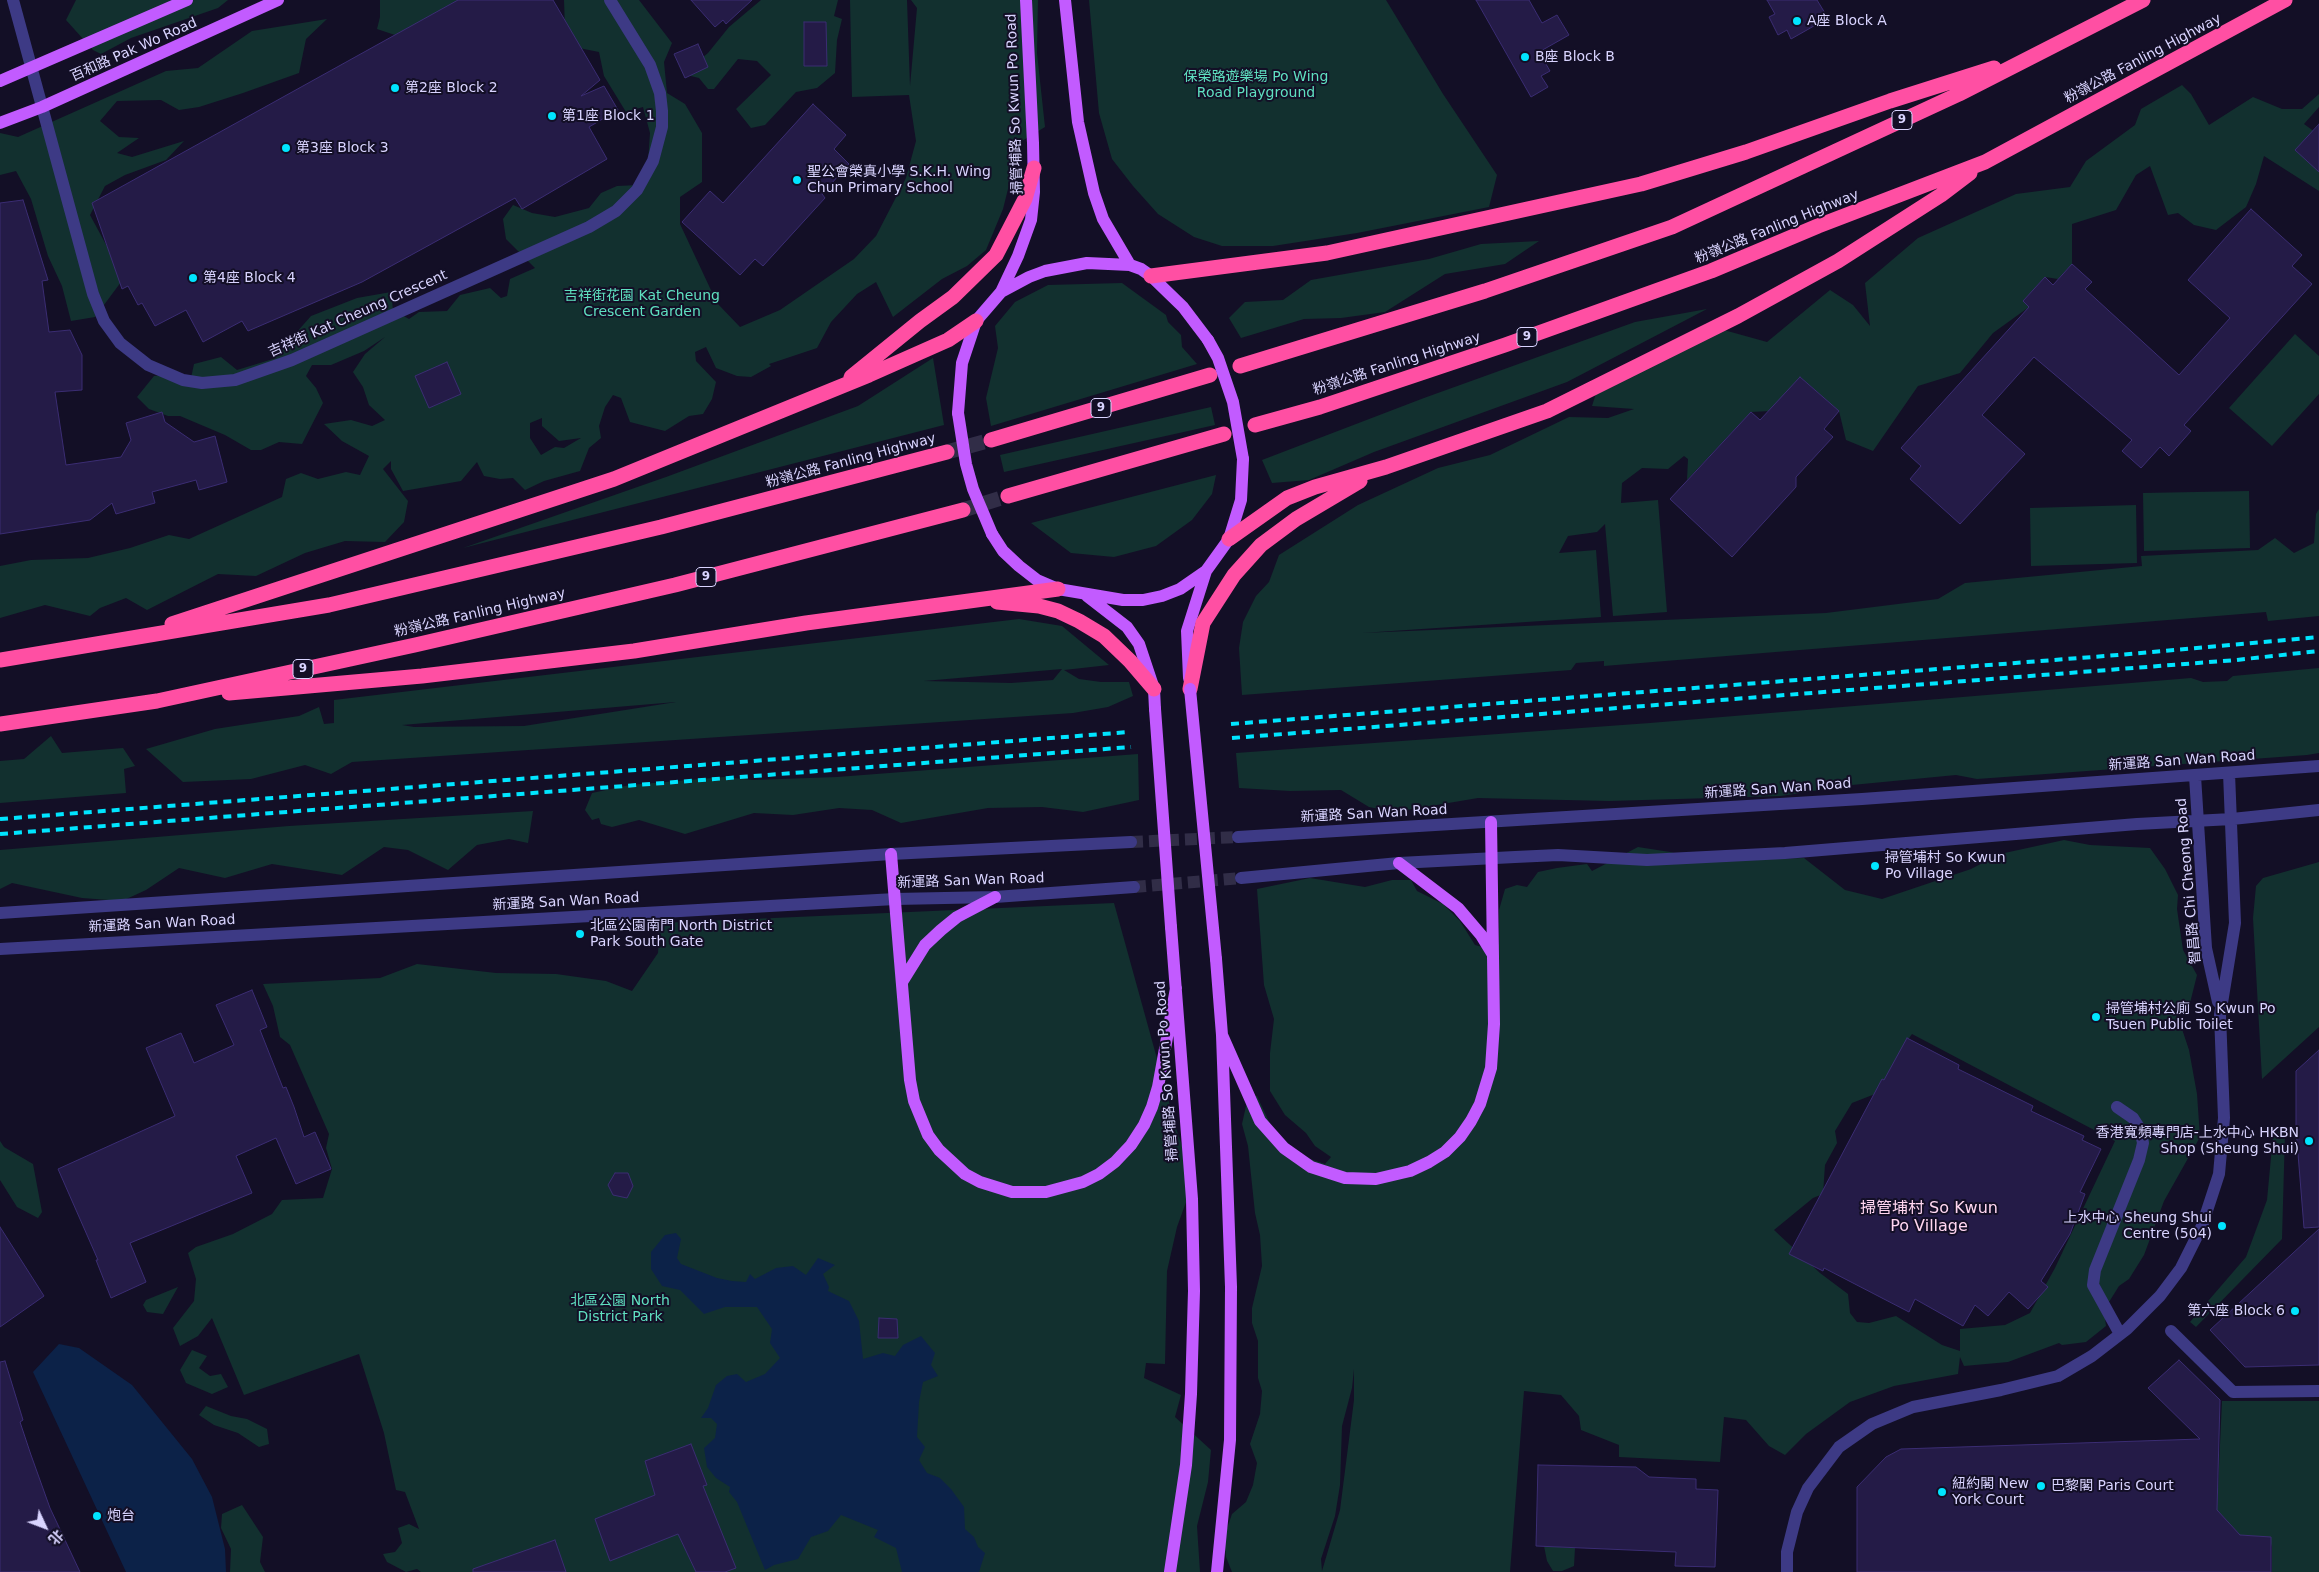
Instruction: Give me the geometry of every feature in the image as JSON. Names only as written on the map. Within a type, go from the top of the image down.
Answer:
[{"type":"highway","name":"9","points":[[1240,366],[1485,291],[1672,227],[1951,98],[2144,0]]},
{"type":"highway","name":"粉嶺公路 Fanling Highway","points":[[1255,425],[1320,407],[1478,354],[1711,272],[1818,226],[1985,162],[2285,0]]},
{"type":"highway","points":[[1151,276],[1327,253],[1641,184],[1746,152],[1890,101],[2041,53]]},
{"type":"highway","points":[[1229,539],[1258,516],[1287,498],[1315,487],[1386,467],[1547,411],[1738,316],[1838,261],[1941,195],[1985,162]]},
{"type":"highway","points":[[838,388],[953,297],[996,255],[1025,199],[1034,168]]},
{"type":"highway","points":[[128,639],[614,479],[838,388],[948,340],[976,321]]},
{"type":"highway","name":"9","points":[[991,440],[1210,375]]},
{"type":"highway","points":[[1008,496],[1224,434]]},
{"type":"highway","name":"粉嶺公路 Fanling Highway","points":[[0,660],[329,605],[660,527],[947,452]]},
{"type":"highway","points":[[1190,688],[1203,623],[1234,575],[1261,545],[1296,519],[1335,494],[1386,467]]},
{"type":"highway","name":"粉嶺公路 Fanling Highway","points":[[0,724],[157,701],[675,585],[963,510]]},
{"type":"highway","points":[[157,701],[422,676],[615,653],[806,623],[1058,589]]},
{"type":"highway","points":[[975,601],[1039,606],[1058,611],[1079,621],[1104,636],[1130,661],[1154,689]]},
{"type":"main road","name":"百和路 Pak Wo Road","points":[[0,81],[187,0]]},
{"type":"main road","name":"百和路 Pak Wo Road","points":[[0,123],[42,107],[278,0]]},
{"type":"main road","name":"掃管埔路 So Kwun Po Road","points":[[1001,292],[1018,256],[1031,220],[1034,168],[1026,0]]},
{"type":"main road","points":[[1065,0],[1078,122],[1094,193],[1103,219],[1130,265]]},
{"type":"main road","points":[[1206,571],[1180,589],[1162,596],[1143,600],[1123,600],[1058,589],[1037,580],[1003,551],[992,534],[973,489],[964,455],[958,413],[962,363],[976,321],[1001,292],[1045,271],[1087,263],[1130,265],[1151,276],[1183,307],[1208,340],[1218,358],[1233,402],[1243,459],[1241,500],[1229,539],[1206,571],[1187,632],[1190,688],[1222,1035],[1231,1287],[1230,1440],[1217,1572]]},
{"type":"main road","name":"掃管埔路 So Kwun Po Road","points":[[1085,594],[1127,626],[1135,638],[1148,666],[1154,689],[1170,927],[1192,1199],[1194,1291],[1191,1394],[1186,1465],[1170,1572]]},
{"type":"main road","points":[[1222,1035],[1260,1120],[1284,1148],[1311,1167],[1345,1178],[1361,1180],[1393,1176],[1428,1162],[1445,1152],[1460,1137],[1480,1104],[1486,1087],[1494,1047],[1491,822]]},
{"type":"main road","points":[[892,854],[910,1080],[914,1101],[928,1135],[939,1150],[965,1174],[996,1188],[1028,1193],[1046,1192],[1083,1182],[1100,1174],[1115,1162],[1131,1145],[1144,1125],[1158,1087],[1176,988]]},
{"type":"main road","points":[[1398,863],[1458,908],[1481,935],[1492,953]]},
{"type":"main road","points":[[902,982],[925,945],[941,930],[957,917],[994,898]]},
{"type":"street","name":"吉祥街 Kat Cheung Crescent","points":[[14,0],[93,294],[104,321],[112,333],[132,354],[164,373],[183,380],[202,383],[235,380],[252,376],[301,356],[589,228],[616,211],[628,200],[641,184],[653,161],[662,127],[662,111],[660,93],[650,65],[610,0]]},
{"type":"street","name":"新運路 San Wan Road","points":[[1238,837],[2195,776],[2319,766]]},
{"type":"street","name":"智昌路 Chi Cheong Road","points":[[2220,1012],[2235,923],[2229,773]]},
{"type":"street","name":"智昌路 Chi Cheong Road","points":[[1787,1572],[1787,1552],[1797,1512],[1808,1488],[1839,1447],[1872,1424],[1913,1407],[2051,1379],[2092,1356],[2120,1334],[2160,1296],[2181,1268],[2202,1226],[2219,1174],[2224,1118],[2220,1012],[2206,948],[2195,776]]},
{"type":"street","points":[[1241,878],[1398,863],[1558,855],[1647,860],[1785,853],[2198,820],[2232,819],[2319,810]]},
{"type":"street","name":"新運路 San Wan Road","points":[[0,913],[892,854],[1131,842]]},
{"type":"street","name":"新運路 San Wan Road","points":[[0,949],[895,899],[994,898],[1134,887]]},
{"type":"street","points":[[2117,1107],[2133,1118],[2140,1129],[2142,1143],[2139,1160],[2095,1270],[2093,1285],[2120,1334]]},
{"type":"street","points":[[2171,1331],[2233,1392],[2319,1391]]},
{"type":"green space","points":[[76,0],[228,0],[218,8],[131,38],[101,54],[93,50],[66,20]]},
{"type":"green space","points":[[380,0],[476,0],[395,35],[377,29],[380,17]]},
{"type":"green space","name":"吉祥街花園 Kat Cheung Crescent Garden","points":[[564,0],[639,0],[672,43],[664,62],[667,93],[685,104],[702,133],[702,182],[680,197],[680,224],[717,303],[740,327],[780,310],[854,259],[876,236],[906,178],[916,141],[909,95],[852,97],[850,0],[907,0],[910,86],[917,8],[911,0],[1038,0],[1037,53],[1045,127],[1017,144],[1003,209],[986,250],[967,266],[942,279],[893,317],[876,282],[857,294],[831,322],[817,348],[769,364],[771,366],[751,377],[737,376],[716,368],[706,347],[695,352],[696,361],[716,382],[712,399],[703,414],[689,416],[665,431],[630,422],[621,398],[613,395],[605,407],[599,426],[601,438],[589,448],[580,471],[544,481],[525,490],[513,478],[500,479],[484,476],[477,462],[461,481],[403,491],[391,469],[391,461],[383,469],[408,501],[404,522],[385,542],[345,541],[305,553],[256,576],[218,574],[147,610],[126,598],[100,608],[90,616],[45,605],[0,618],[0,566],[31,560],[88,558],[130,548],[169,535],[189,539],[282,497],[286,479],[301,473],[318,479],[346,472],[360,475],[369,456],[342,441],[324,424],[351,420],[372,426],[385,420],[369,405],[363,387],[353,372],[365,354],[385,337],[364,351],[331,365],[312,365],[306,376],[316,388],[323,403],[302,444],[279,442],[261,450],[251,450],[225,435],[180,416],[168,416],[149,409],[137,397],[154,376],[176,374],[191,378],[194,364],[221,357],[237,370],[273,359],[311,316],[357,298],[391,292],[393,310],[409,319],[419,312],[447,311],[460,295],[490,288],[501,298],[507,296],[510,279],[535,268],[506,239],[503,219],[513,205],[532,213],[555,217],[589,208],[601,193],[617,186],[639,185],[648,162],[650,133],[643,107],[626,112],[604,76],[599,52],[569,46],[565,29]],"holes":[[[542,418],[542,426],[559,441],[581,438],[564,448],[555,447],[541,455],[530,438],[530,423]]]},
{"type":"green space","points":[[761,0],[838,0],[834,16],[842,19],[837,40],[835,73],[817,88],[796,92],[765,125],[751,128],[736,109],[771,75],[757,61],[738,59],[714,89],[708,89],[699,78],[683,74],[708,53],[729,27]]},
{"type":"green space","name":"保榮路遊樂場 Po Wing Road Playground","points":[[1089,0],[1386,0],[1443,94],[1497,175],[1489,207],[1357,233],[1273,246],[1222,246],[1194,237],[1158,214],[1112,159],[1099,113]]},
{"type":"green space","points":[[327,19],[306,39],[299,73],[199,107],[179,110],[161,100],[117,101],[100,121],[119,137],[139,138],[117,153],[132,157],[184,141],[166,160],[125,175],[105,186],[90,215],[124,278],[95,317],[71,321],[62,286],[48,256],[31,199],[16,171],[0,175],[0,133],[18,137],[166,71],[198,68],[252,31]]},
{"type":"green space","points":[[2182,85],[2191,94],[2209,125],[2253,97],[2282,109],[2302,109],[2319,94],[2319,107],[2304,124],[2319,135],[2319,191],[2264,156],[2256,184],[2246,207],[2216,230],[2194,225],[2178,213],[2168,215],[2150,166],[2136,175],[2116,210],[2072,224],[2072,264],[2058,279],[2045,277],[2023,301],[2029,307],[1993,333],[1960,373],[1918,386],[1873,451],[1846,440],[1839,411],[1800,377],[1770,411],[1751,412],[1687,480],[1688,459],[1684,456],[1668,469],[1642,468],[1622,483],[1621,503],[1658,500],[1667,612],[1613,616],[1605,524],[1597,532],[1568,536],[1559,553],[1596,550],[1601,617],[1362,633],[1826,613],[1938,599],[1965,583],[2142,566],[2141,556],[2258,550],[2275,538],[2294,553],[2314,543],[2316,514],[2319,509],[2319,616],[2268,621],[2266,612],[1604,666],[1604,661],[1576,663],[1571,670],[1242,695],[1239,648],[1243,622],[1256,596],[1269,582],[1279,555],[1358,505],[1438,468],[1490,455],[1569,417],[1608,418],[1634,409],[1592,406],[1599,384],[1713,327],[1767,342],[1830,290],[1853,305],[1870,326],[1865,283],[1918,238],[2016,194],[2070,187],[2086,161],[2135,125],[2141,109]]},
{"type":"green space","points":[[1539,241],[1505,264],[1445,274],[1385,312],[1341,318],[1304,319],[1241,338],[1229,318],[1245,302],[1283,300],[1311,280],[1429,259],[1481,244]]},
{"type":"green space","points":[[1122,283],[1166,315],[1168,322],[1181,335],[1182,347],[1197,364],[991,426],[986,398],[998,348],[995,326],[1015,302],[1048,285]]},
{"type":"green space","points":[[1707,309],[1567,382],[1374,452],[1309,480],[1272,483],[1262,460],[1424,398],[1635,322]]},
{"type":"green space","points":[[2295,334],[2319,356],[2319,394],[2272,446],[2229,408]]},
{"type":"green space","points":[[933,358],[944,425],[463,548],[666,477],[858,406]]},
{"type":"green space","points":[[1211,407],[1215,425],[1004,472],[1000,455]]},
{"type":"green space","points":[[1216,475],[1212,494],[1192,520],[1156,546],[1114,557],[1071,553],[1031,523]]},
{"type":"green space","points":[[2249,491],[2250,548],[2144,551],[2143,493]]},
{"type":"green space","points":[[2136,505],[2137,563],[2031,566],[2030,508]]},
{"type":"green space","points":[[1019,619],[1062,626],[1109,665],[1064,670],[1079,679],[1101,682],[1129,682],[1133,696],[1108,707],[1073,713],[352,762],[331,774],[305,765],[251,779],[183,782],[146,749],[215,729],[299,716],[319,707],[324,724],[334,723],[334,700]],"holes":[[[1062,669],[1053,680],[1011,683],[924,681]],[[676,702],[524,726],[414,727],[402,725]]]},
{"type":"green space","points":[[2319,668],[2319,753],[2307,755],[1977,779],[1956,775],[1852,785],[1781,796],[1609,801],[1478,798],[1395,812],[1369,807],[1341,790],[1290,791],[1239,788],[1236,753],[1650,723],[2191,678],[2203,682],[2227,681],[2233,676]]},
{"type":"green space","points":[[51,736],[62,753],[123,748],[135,766],[124,769],[126,793],[0,803],[0,761],[24,759]]},
{"type":"green space","points":[[1138,754],[1139,800],[1083,812],[1042,807],[988,808],[901,823],[872,810],[839,808],[793,815],[754,813],[685,834],[639,820],[612,827],[601,824],[599,818],[592,820],[585,810],[592,793],[630,785],[724,777],[753,780],[837,777]]},
{"type":"green space","points":[[533,811],[528,843],[509,839],[477,845],[448,870],[408,850],[384,847],[342,875],[272,864],[225,878],[179,868],[146,890],[122,901],[82,898],[12,883],[0,889],[0,850],[289,826]]},
{"type":"green space","points":[[2064,840],[2090,845],[2150,848],[2165,869],[2178,895],[2177,909],[2183,950],[2197,975],[2190,1003],[2178,1017],[2189,1050],[2197,1094],[2200,1137],[2164,1201],[2144,1255],[2129,1279],[2119,1286],[2104,1310],[2106,1326],[2086,1342],[2062,1345],[2059,1343],[2008,1362],[1964,1366],[1960,1357],[1958,1374],[1894,1386],[1850,1402],[1806,1434],[1785,1455],[1769,1446],[1746,1420],[1724,1417],[1720,1462],[1619,1457],[1619,1445],[1581,1430],[1579,1416],[1561,1395],[1524,1391],[1510,1572],[1232,1572],[1226,1557],[1224,1537],[1232,1514],[1246,1502],[1253,1485],[1257,1463],[1250,1444],[1260,1414],[1262,1391],[1258,1378],[1258,1341],[1252,1323],[1252,1308],[1262,1266],[1260,1235],[1255,1213],[1248,1146],[1242,1124],[1248,1097],[1257,1096],[1272,1128],[1301,1156],[1325,1164],[1331,1157],[1315,1146],[1306,1133],[1285,1115],[1270,1091],[1270,1053],[1274,1019],[1264,985],[1257,889],[1310,878],[1365,887],[1392,880],[1411,880],[1417,891],[1443,904],[1460,921],[1475,945],[1486,948],[1499,944],[1499,910],[1505,889],[1517,885],[1527,887],[1538,872],[1557,868],[1587,864],[1592,871],[1638,847],[1707,861],[1804,858],[1845,890],[1882,899],[1971,869],[2000,854]],"holes":[[[1912,1034],[2115,1141],[2055,1268],[2030,1313],[2005,1325],[1960,1329],[1960,1351],[1942,1345],[1896,1316],[1869,1323],[1857,1322],[1850,1313],[1848,1294],[1820,1273],[1774,1230],[1813,1198],[1823,1194],[1825,1165],[1837,1143],[1835,1131],[1852,1103],[1875,1094],[1904,1060],[1904,1045]],[[1354,1369],[1354,1400],[1340,1510],[1322,1571],[1321,1559],[1335,1516],[1340,1485],[1342,1426],[1352,1388]]]},
{"type":"green space","points":[[2319,862],[2319,1027],[2262,1079],[2253,918],[2256,886],[2263,878]]},
{"type":"green space","name":"北區公園 North District Park","points":[[1114,903],[1177,1131],[1194,1180],[1177,1227],[1167,1271],[1165,1364],[1146,1363],[1144,1378],[1181,1395],[1175,1417],[1211,1450],[1208,1482],[1197,1526],[1200,1572],[421,1572],[417,1569],[406,1572],[387,1562],[383,1554],[395,1552],[402,1543],[398,1528],[409,1524],[419,1529],[405,1492],[396,1490],[384,1433],[359,1354],[244,1395],[212,1318],[198,1336],[180,1346],[173,1328],[194,1301],[196,1279],[188,1253],[196,1247],[233,1234],[272,1214],[282,1200],[323,1198],[332,1169],[326,1148],[329,1134],[290,1045],[280,1037],[273,1006],[263,984],[380,978],[417,964],[496,973],[556,974],[606,981],[632,991],[658,953],[660,923]]},
{"type":"green space","points":[[2279,1131],[2285,1132],[2282,1239],[2196,1327],[2190,1322],[2246,1257],[2267,1200],[2273,1136]]},
{"type":"green space","points":[[0,1141],[4,1147],[33,1164],[42,1212],[38,1218],[17,1207],[0,1180]]},
{"type":"green space","points":[[178,1287],[163,1314],[147,1312],[143,1305],[146,1300]]},
{"type":"green space","points":[[192,1350],[207,1356],[199,1368],[210,1376],[221,1374],[228,1387],[212,1394],[186,1383],[180,1370]]},
{"type":"green space","points":[[2222,1401],[2319,1401],[2319,1572],[2272,1572],[2272,1547],[2269,1537],[2240,1535],[2217,1510]]},
{"type":"green space","points":[[206,1406],[231,1416],[247,1419],[267,1429],[269,1444],[259,1447],[238,1433],[214,1425],[199,1415]]},
{"type":"green space","points":[[242,1505],[263,1537],[260,1562],[265,1572],[230,1572],[231,1549],[221,1528],[222,1514]]},
{"type":"green space","points":[[1544,1546],[1575,1548],[1574,1566],[1562,1571],[1553,1571],[1547,1561]]},
{"type":"water","points":[[676,1233],[681,1239],[677,1258],[681,1264],[717,1278],[746,1282],[750,1274],[755,1279],[776,1268],[793,1266],[806,1275],[818,1258],[835,1265],[823,1274],[829,1287],[828,1291],[849,1301],[859,1321],[863,1359],[883,1353],[895,1356],[903,1345],[921,1336],[935,1353],[931,1365],[938,1376],[923,1382],[919,1402],[917,1437],[925,1447],[919,1460],[927,1473],[940,1478],[964,1507],[965,1529],[974,1537],[978,1547],[985,1553],[979,1572],[902,1572],[896,1548],[874,1537],[878,1530],[841,1515],[828,1531],[811,1537],[798,1559],[774,1565],[765,1570],[737,1502],[729,1492],[730,1487],[716,1478],[707,1467],[704,1448],[715,1438],[717,1424],[711,1418],[701,1418],[708,1408],[716,1385],[727,1376],[737,1374],[746,1382],[765,1374],[780,1358],[770,1343],[772,1329],[757,1307],[725,1307],[704,1314],[680,1290],[662,1286],[651,1269],[651,1252],[665,1235]]},
{"type":"water","points":[[59,1344],[79,1348],[132,1385],[192,1459],[212,1497],[225,1549],[226,1572],[126,1572],[33,1372]]},
{"type":"building","points":[[458,0],[553,0],[600,80],[581,96],[604,86],[618,110],[589,127],[607,159],[522,209],[515,198],[362,282],[248,331],[242,321],[203,342],[186,310],[155,326],[142,303],[138,305],[128,286],[122,289],[92,203]]},
{"type":"building","points":[[691,0],[752,0],[726,24],[723,20],[715,27]]},
{"type":"building","name":"B座 Block B","points":[[1476,0],[1529,0],[1542,23],[1557,15],[1569,35],[1539,52],[1550,71],[1541,76],[1548,87],[1531,97]]},
{"type":"building","name":"A座 Block A","points":[[1767,0],[1817,0],[1828,18],[1791,39],[1787,30],[1778,35],[1769,17],[1775,14]]},
{"type":"building","points":[[804,22],[826,22],[827,66],[804,66]]},
{"type":"building","points":[[698,44],[708,67],[685,78],[674,54]]},
{"type":"building","points":[[813,104],[846,135],[834,149],[849,164],[822,194],[825,198],[763,266],[755,259],[740,275],[682,222],[710,191],[723,203]]},
{"type":"building","points":[[2319,124],[2319,172],[2295,150]]},
{"type":"building","points":[[23,200],[48,280],[42,281],[49,332],[70,330],[82,355],[82,390],[55,392],[66,465],[121,457],[131,440],[126,423],[162,412],[165,422],[194,442],[215,436],[227,482],[199,490],[196,480],[152,492],[155,503],[116,514],[112,503],[90,520],[0,534],[0,203]]},
{"type":"building","points":[[2251,209],[2302,255],[2292,266],[2312,284],[2184,425],[2191,431],[2169,456],[2160,447],[2141,468],[2122,451],[2132,440],[2034,357],[1982,415],[2025,454],[1960,524],[1910,479],[1921,466],[1901,448],[2029,307],[2023,301],[2045,277],[2053,285],[2072,264],[2092,282],[2085,289],[2179,375],[2230,318],[2188,280]]},
{"type":"building","points":[[447,362],[461,394],[429,408],[415,376]]},
{"type":"building","points":[[1800,377],[1839,411],[1824,429],[1833,437],[1796,477],[1796,487],[1732,557],[1670,499],[1751,412],[1760,420]]},
{"type":"building","points":[[252,990],[267,1027],[260,1030],[283,1088],[286,1087],[304,1137],[315,1132],[331,1169],[296,1184],[276,1138],[236,1156],[252,1193],[130,1243],[146,1282],[111,1298],[96,1260],[98,1260],[58,1169],[175,1116],[146,1048],[181,1033],[194,1063],[234,1045],[216,1005]]},
{"type":"building","points":[[1907,1038],[1959,1065],[1958,1069],[2033,1106],[2031,1111],[2084,1136],[2082,1140],[2101,1149],[2080,1192],[2085,1194],[2070,1234],[2041,1281],[2048,1287],[2028,1309],[2009,1292],[1988,1316],[1975,1305],[1963,1326],[1915,1299],[1909,1312],[1824,1268],[1823,1271],[1789,1254],[1882,1079],[1884,1080]]},
{"type":"building","points":[[2319,1050],[2319,1227],[2304,1228],[2296,1129],[2296,1071]]},
{"type":"building","points":[[615,1173],[628,1173],[633,1186],[627,1198],[613,1195],[608,1185]]},
{"type":"building","points":[[0,1227],[44,1296],[0,1327]]},
{"type":"building","points":[[2319,1229],[2319,1365],[2245,1367],[2210,1330]]},
{"type":"building","points":[[879,1318],[897,1319],[898,1338],[878,1338]]},
{"type":"building","points":[[2179,1360],[2220,1400],[2217,1510],[2240,1535],[2271,1537],[2271,1572],[1857,1572],[1857,1487],[1886,1457],[1901,1449],[2200,1439],[2148,1388]]},
{"type":"building","points":[[5,1361],[23,1420],[20,1422],[31,1455],[50,1508],[80,1572],[0,1572],[0,1362]]},
{"type":"building","points":[[691,1444],[707,1485],[703,1486],[736,1568],[725,1572],[696,1572],[678,1534],[610,1561],[595,1519],[655,1495],[645,1461]]},
{"type":"building","points":[[1538,1465],[1636,1467],[1649,1477],[1696,1479],[1696,1489],[1718,1490],[1715,1567],[1675,1566],[1676,1552],[1536,1546]]},
{"type":"building","points":[[555,1540],[566,1572],[473,1572],[473,1569]]},
{"type":"tunnel","points":[[947,452],[991,440]]},
{"type":"tunnel","points":[[963,510],[1008,496]]},
{"type":"tunnel","points":[[1131,842],[1238,837]]},
{"type":"tunnel","points":[[1134,887],[1241,878]]},
{"type":"railway","points":[[1231,724],[2118,655],[2319,637]]},
{"type":"railway","points":[[1232,738],[2236,660],[2319,651]]},
{"type":"railway","points":[[0,819],[1129,732]]},
{"type":"railway","points":[[0,834],[1131,747]]},
{"type":"place","name":"A座 Block A","points":[[1797,21]]},
{"type":"place","name":"B座 Block B","points":[[1525,57]]},
{"type":"place","name":"第2座 Block 2","points":[[395,88]]},
{"type":"place","name":"第1座 Block 1","points":[[552,116]]},
{"type":"place","name":"第3座 Block 3","points":[[286,148]]},
{"type":"place","name":"聖公會榮真小學 S.K.H. Wing Chun Primary School","points":[[797,180]]},
{"type":"place","name":"第4座 Block 4","points":[[193,278]]},
{"type":"place","name":"掃管埔村 So Kwun Po Village","points":[[1875,866]]},
{"type":"place","name":"北區公園南門 North District Park South Gate","points":[[580,934]]},
{"type":"place","name":"掃管埔村公廁 So Kwun Po Tsuen Public Toilet","points":[[2096,1017]]},
{"type":"place","name":"香港寬頻專門店-上水中心 HKBN Shop (Sheung Shui)","points":[[2309,1141]]},
{"type":"place","name":"上水中心 Sheung Shui Centre (504)","points":[[2222,1226]]},
{"type":"place","name":"第六座 Block 6","points":[[2295,1311]]},
{"type":"place","name":"巴黎閣 Paris Court","points":[[2041,1486]]},
{"type":"place","name":"紐約閣 New York Court","points":[[1942,1492]]},
{"type":"place","name":"炮台","points":[[97,1516]]},
{"type":"district","name":"掃管埔村 So Kwun Po Village","points":[[1929,1218]]}]
